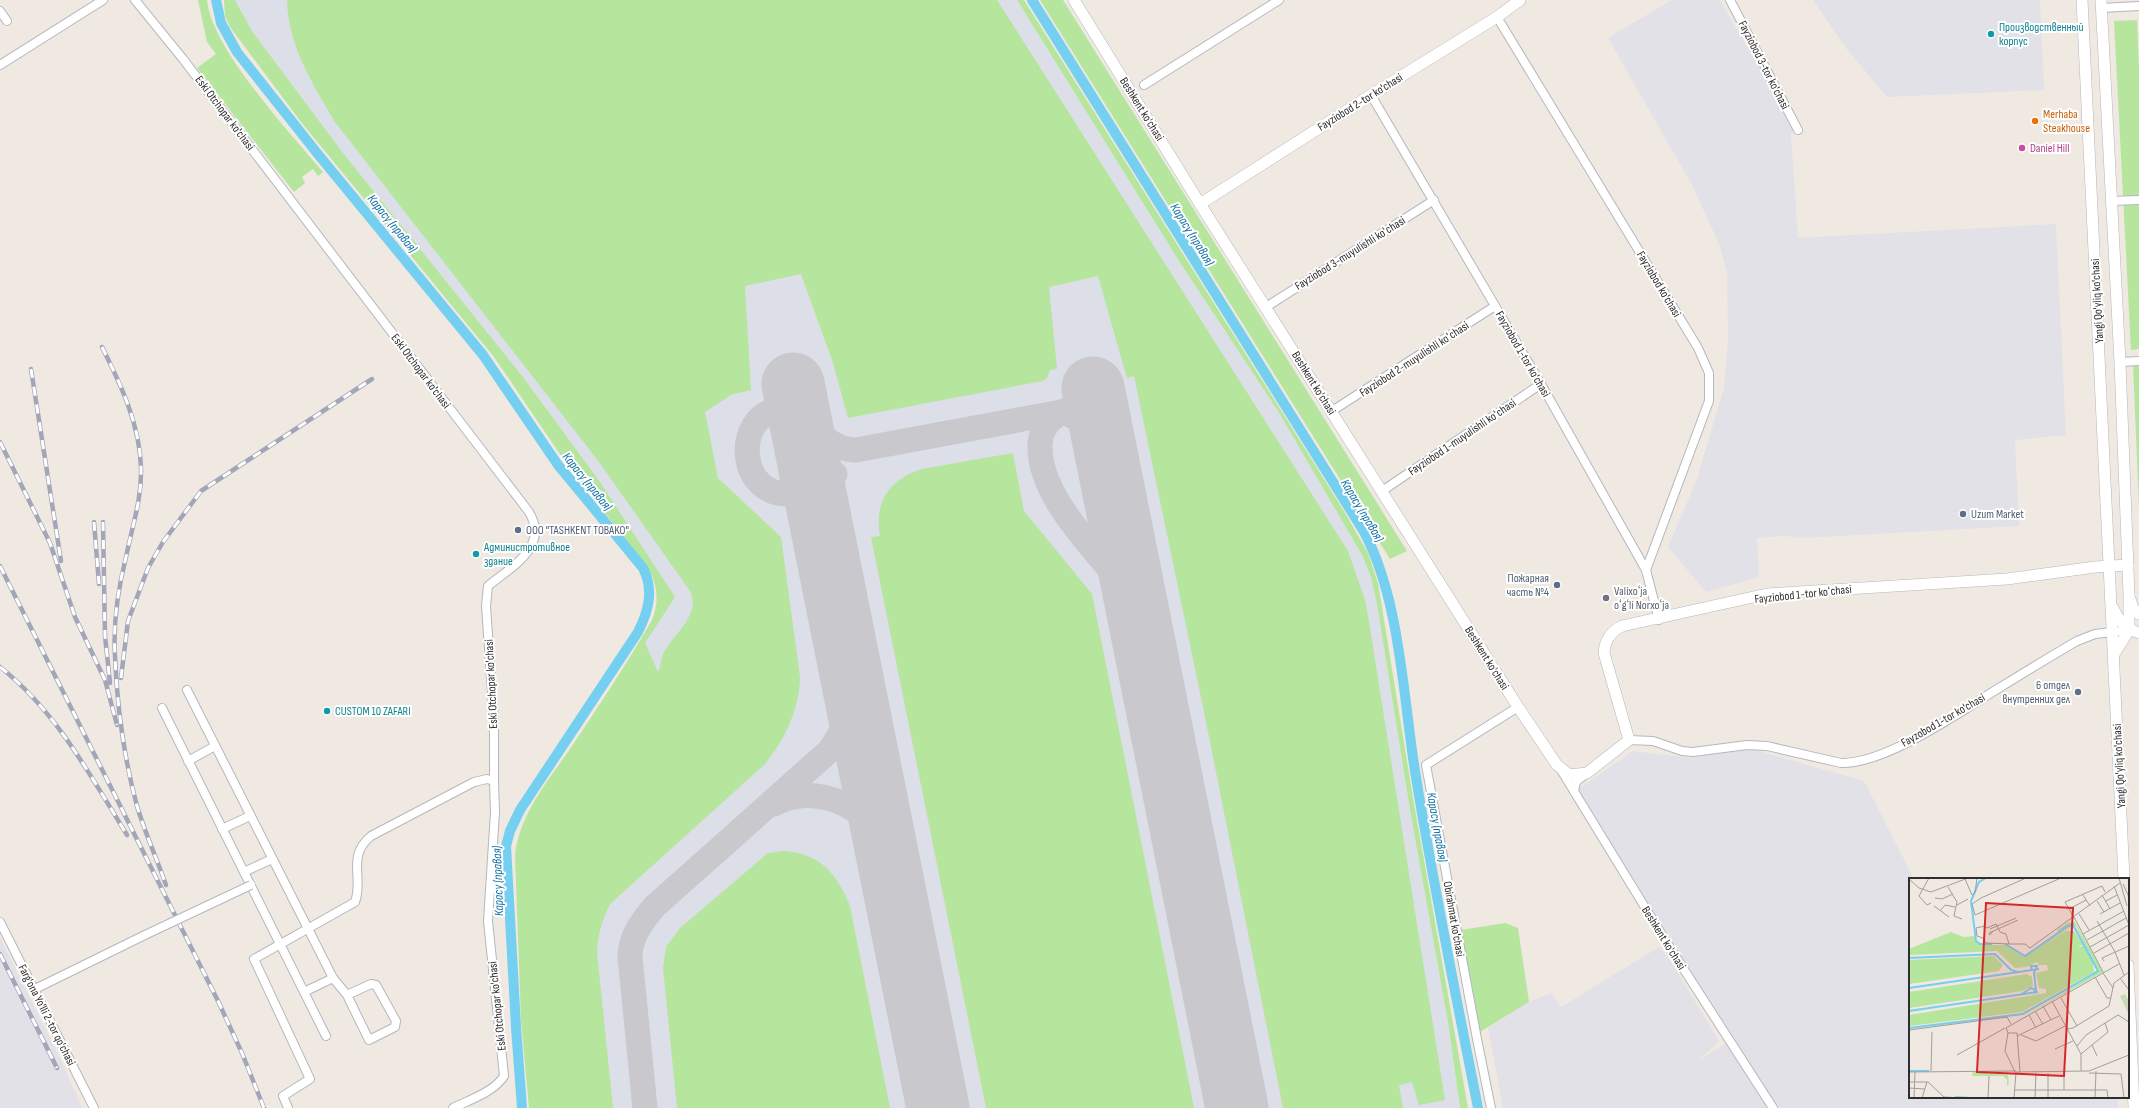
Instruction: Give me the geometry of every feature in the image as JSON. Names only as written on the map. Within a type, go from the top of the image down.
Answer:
[{"type":"street","points":[[0,65],[103,0]]},
{"type":"street","name":"Eski Otchopar ko'chasi","points":[[135,0],[183,59],[531,516],[535,533],[532,546],[526,555],[488,586],[486,606],[494,721],[495,812],[488,921],[504,1076],[500,1082],[453,1108]]},
{"type":"street","name":"Beshkent ko'chasi","points":[[1074,0],[1200,204],[1518,707],[1558,765],[1665,940],[1773,1108]]},
{"type":"street","points":[[1144,85],[1279,0]]},
{"type":"street","name":"Fayziobod 2-tor ko'chasi","points":[[1200,204],[1497,17],[1520,0]]},
{"type":"street","name":"Fayziobod 3-tor ko'chasi","points":[[1730,0],[1798,130]]},
{"type":"street","name":"Yangi Qo'yliq ko'chasi","points":[[2082,0],[2124,878]]},
{"type":"street","points":[[2101,4],[2139,6]]},
{"type":"street","name":"Yangi Qo'yliq ko'chasi","points":[[2101,4],[2120,362],[2129,595],[2136,629]]},
{"type":"street","points":[[0,11],[6,21]]},
{"type":"street","name":"Fayziobod ko'chasi","points":[[1497,17],[1698,348],[1709,373],[1710,401],[1646,570]]},
{"type":"street","points":[[2084,30],[2102,30]]},
{"type":"street","name":"Fayziobod 1-tor ko'chasi","points":[[1371,95],[1541,384],[1646,570],[1659,620]]},
{"type":"street","name":"Fayziobod 3-muyulishli koʻchasi","points":[[1266,307],[1434,200]]},
{"type":"street","points":[[2111,201],[2139,200]]},
{"type":"street","name":"Fayziobod 2-muyulishli koʻchasi","points":[[1332,411],[1495,306]]},
{"type":"street","points":[[2120,362],[2139,361]]},
{"type":"street","name":"Fayziobod 1-muyulishli koʻchasi","points":[[1382,491],[1541,384]]},
{"type":"street","name":"Fayziobod 1-tor koʻchasi","points":[[1629,740],[1604,658],[1605,643],[1610,634],[1622,626],[1659,620],[1767,594],[2007,579],[2128,565]]},
{"type":"street","name":"Yangi Qo'yliq ko'chasi","points":[[2129,595],[2133,608],[2139,614]]},
{"type":"street","name":"Yangi Qo'yliq ko'chasi","points":[[2111,602],[2118,618],[2136,629]]},
{"type":"street","points":[[2114,654],[2136,629]]},
{"type":"street","name":"Fayzobod 1-tor ko'chasi","points":[[1629,740],[1653,741],[1693,752],[1747,745],[1762,745],[1836,762],[1854,763],[1882,753],[1939,726],[2077,641],[2095,634],[2112,630],[2136,629]]},
{"type":"street","points":[[187,690],[333,978],[347,995],[369,1040],[395,1027],[396,1021],[376,985],[371,984],[347,995]]},
{"type":"street","name":"Obirahmat ko'chasi","points":[[1491,1108],[1426,765],[1518,707]]},
{"type":"street","points":[[162,708],[326,1036]]},
{"type":"street","points":[[1574,791],[1576,782],[1629,740]]},
{"type":"street","points":[[188,761],[215,746]]},
{"type":"street","name":"Beshkent ko'chasi","points":[[1558,765],[1570,775],[1587,773]]},
{"type":"street","points":[[288,1108],[283,1096],[310,1079],[254,959],[355,902],[358,894],[357,860],[362,847],[371,836],[474,782],[487,779],[494,781]]},
{"type":"street","points":[[222,829],[250,816]]},
{"type":"street","points":[[244,872],[272,859]]},
{"type":"street","points":[[35,989],[251,885]]},
{"type":"street","name":"Farg'ona Yo'lli 2-tor qo'chasi","points":[[0,922],[94,1108]]},
{"type":"street","points":[[304,992],[333,978]]},
{"type":"street","points":[[2129,989],[2134,1108]]},
{"type":"shaded area","points":[[235,0],[1017,0],[1179,261],[1278,411],[1362,555],[1371,577],[1377,604],[1410,810],[1448,1022],[1460,1108],[541,1108],[544,802],[674,597],[600,482],[523,377],[343,153],[252,31]]},
{"type":"shaded area","points":[[1672,0],[1720,0],[1794,129],[1791,134],[1798,238],[2056,224],[2066,435],[2015,440],[2019,526],[1803,538],[1785,536],[1757,538],[1759,577],[1706,592],[1668,547],[1697,479],[1724,388],[1728,340],[1727,273],[1720,246],[1692,185],[1608,38]]},
{"type":"shaded area","points":[[1813,0],[2040,0],[2044,90],[1887,97],[1846,48]]},
{"type":"shaded area","points":[[1748,748],[1864,781],[1913,878],[1909,878],[1909,1098],[2118,1098],[2118,1108],[1503,1108],[1488,1028],[1527,1003],[1551,993],[1561,1007],[1659,947],[1670,960],[1719,1041],[1699,1060],[1727,1043],[1570,795],[1633,751],[1690,758]]},
{"type":"shaded area","points":[[0,938],[62,1062],[82,1108],[0,1108]]},
{"type":"green space","points":[[198,0],[207,0],[212,20],[222,42],[254,90],[323,172],[318,176],[313,169],[302,177],[305,183],[294,192],[197,68],[216,54],[207,42]]},
{"type":"green space","points":[[224,0],[235,0],[252,31],[343,153],[523,377],[600,482],[675,597],[645,643],[658,672],[663,654],[689,616],[693,600],[690,591],[599,462],[335,122],[310,79],[297,49],[288,17],[287,0],[997,0],[1348,551],[1365,600],[1369,622],[1445,1100],[1419,1105],[1412,1082],[1399,1085],[1403,1108],[1283,1108],[1203,707],[1134,376],[1127,378],[1098,276],[1049,287],[1057,369],[1050,370],[1047,378],[1043,381],[848,418],[833,363],[801,274],[745,286],[751,390],[731,395],[705,412],[718,478],[781,537],[800,677],[794,712],[785,734],[765,764],[610,904],[607,910],[599,933],[597,952],[613,1108],[529,1108],[521,1020],[515,855],[518,839],[523,824],[537,796],[604,698],[652,620],[656,607],[656,588],[649,570],[564,460],[494,357],[301,122],[230,27],[225,16]]},
{"type":"green space","points":[[1017,0],[1024,0],[1344,511],[1368,553],[1378,583],[1413,798],[1468,1108],[1460,1108],[1448,1022],[1410,810],[1377,604],[1371,577],[1362,555],[1278,411],[1179,261]]},
{"type":"green space","points":[[1040,0],[1063,0],[1407,551],[1390,559]]},
{"type":"green space","points":[[2137,20],[2139,68],[2139,349],[2131,350],[2114,21]]},
{"type":"green space","points":[[2139,363],[2139,508],[2133,364]]},
{"type":"green space","points":[[1013,453],[1024,511],[1092,594],[1194,1108],[986,1108],[871,537],[880,536],[880,512],[882,502],[887,493],[893,485],[911,473],[922,469]]},
{"type":"green space","points":[[783,851],[807,856],[826,867],[839,884],[850,906],[890,1108],[677,1108],[663,968],[666,947],[680,928],[768,853]]},
{"type":"green space","points":[[1505,923],[1518,928],[1529,1002],[1480,1032],[1461,930]]},
{"type":"waterway","name":"Карасу (правая)","points":[[216,0],[221,23],[237,52],[317,153],[483,355],[558,465],[643,568],[646,576],[649,600],[645,616],[638,632],[520,810],[510,831],[506,846],[522,1108]]},
{"type":"waterway","name":"Карасу (правая)","points":[[1032,0],[1363,530],[1375,557],[1385,585],[1393,616],[1415,771],[1429,856],[1478,1108]]},
{"type":"taxiway","points":[[833,477],[825,484],[806,492],[795,494],[775,492],[761,484],[752,471],[748,456],[748,440],[754,426],[764,415],[778,410],[789,411],[807,421],[823,437],[833,443],[843,448],[856,450],[1061,412],[1069,414],[1088,425],[1105,449]]},
{"type":"taxiway","points":[[1067,410],[1051,420],[1042,434],[1040,446],[1041,462],[1046,478],[1063,510],[1085,540],[1128,590],[1134,601],[1138,614]]},
{"type":"taxiway","points":[[1112,482],[1118,448],[1113,429]]},
{"type":"taxiway","points":[[824,540],[824,498],[830,482],[835,474]]},
{"type":"taxiway","points":[[645,1108],[630,957],[634,936],[641,923],[655,906],[829,751],[841,731],[848,711],[851,690],[850,667]]},
{"type":"taxiway","points":[[774,804],[799,796],[824,797],[837,801],[860,814],[869,823],[878,835],[888,858]]},
{"type":"runway","points":[[793,384],[938,1108]]},
{"type":"runway","points":[[1093,388],[1237,1108]]},
{"type":"railway","points":[[102,347],[116,376],[133,421],[140,452],[141,468],[140,491],[121,581],[115,619],[115,656],[119,713],[132,788],[144,826],[166,885]]},
{"type":"railway","points":[[31,369],[61,561]]},
{"type":"railway","points":[[121,678],[128,621],[148,568],[163,542],[201,491],[372,379]]},
{"type":"railway","points":[[0,442],[50,543],[75,617],[105,680],[117,725]]},
{"type":"railway","points":[[94,522],[99,584]]},
{"type":"railway","points":[[103,522],[105,636],[110,683]]},
{"type":"railway","points":[[0,566],[218,1001],[242,1053],[264,1108]]},
{"type":"railway","points":[[0,667],[20,684],[38,703],[71,745],[127,835]]},
{"type":"railway","points":[[0,954],[57,1068]]},
{"type":"place","name":"Производственный корпус","points":[[1991,34]]},
{"type":"place","name":"Merhaba Steakhouse","points":[[2035,121]]},
{"type":"place","name":"Daniel Hill","points":[[2022,148]]},
{"type":"place","name":"Uzum Market","points":[[1963,514]]},
{"type":"place","name":"OOO \"TASHKENT TOBAKO\"","points":[[518,530]]},
{"type":"place","name":"Администротивное здание","points":[[476,554]]},
{"type":"place","name":"Пожарная часть №4","points":[[1557,585]]},
{"type":"place","name":"Valixoʻja oʻgʻli Norxoʻja","points":[[1606,598]]},
{"type":"place","name":"6 отдел внутренних дел","points":[[2078,692]]},
{"type":"place","name":"CUSTOM 10 ZAFARI","points":[[327,711]]}]
